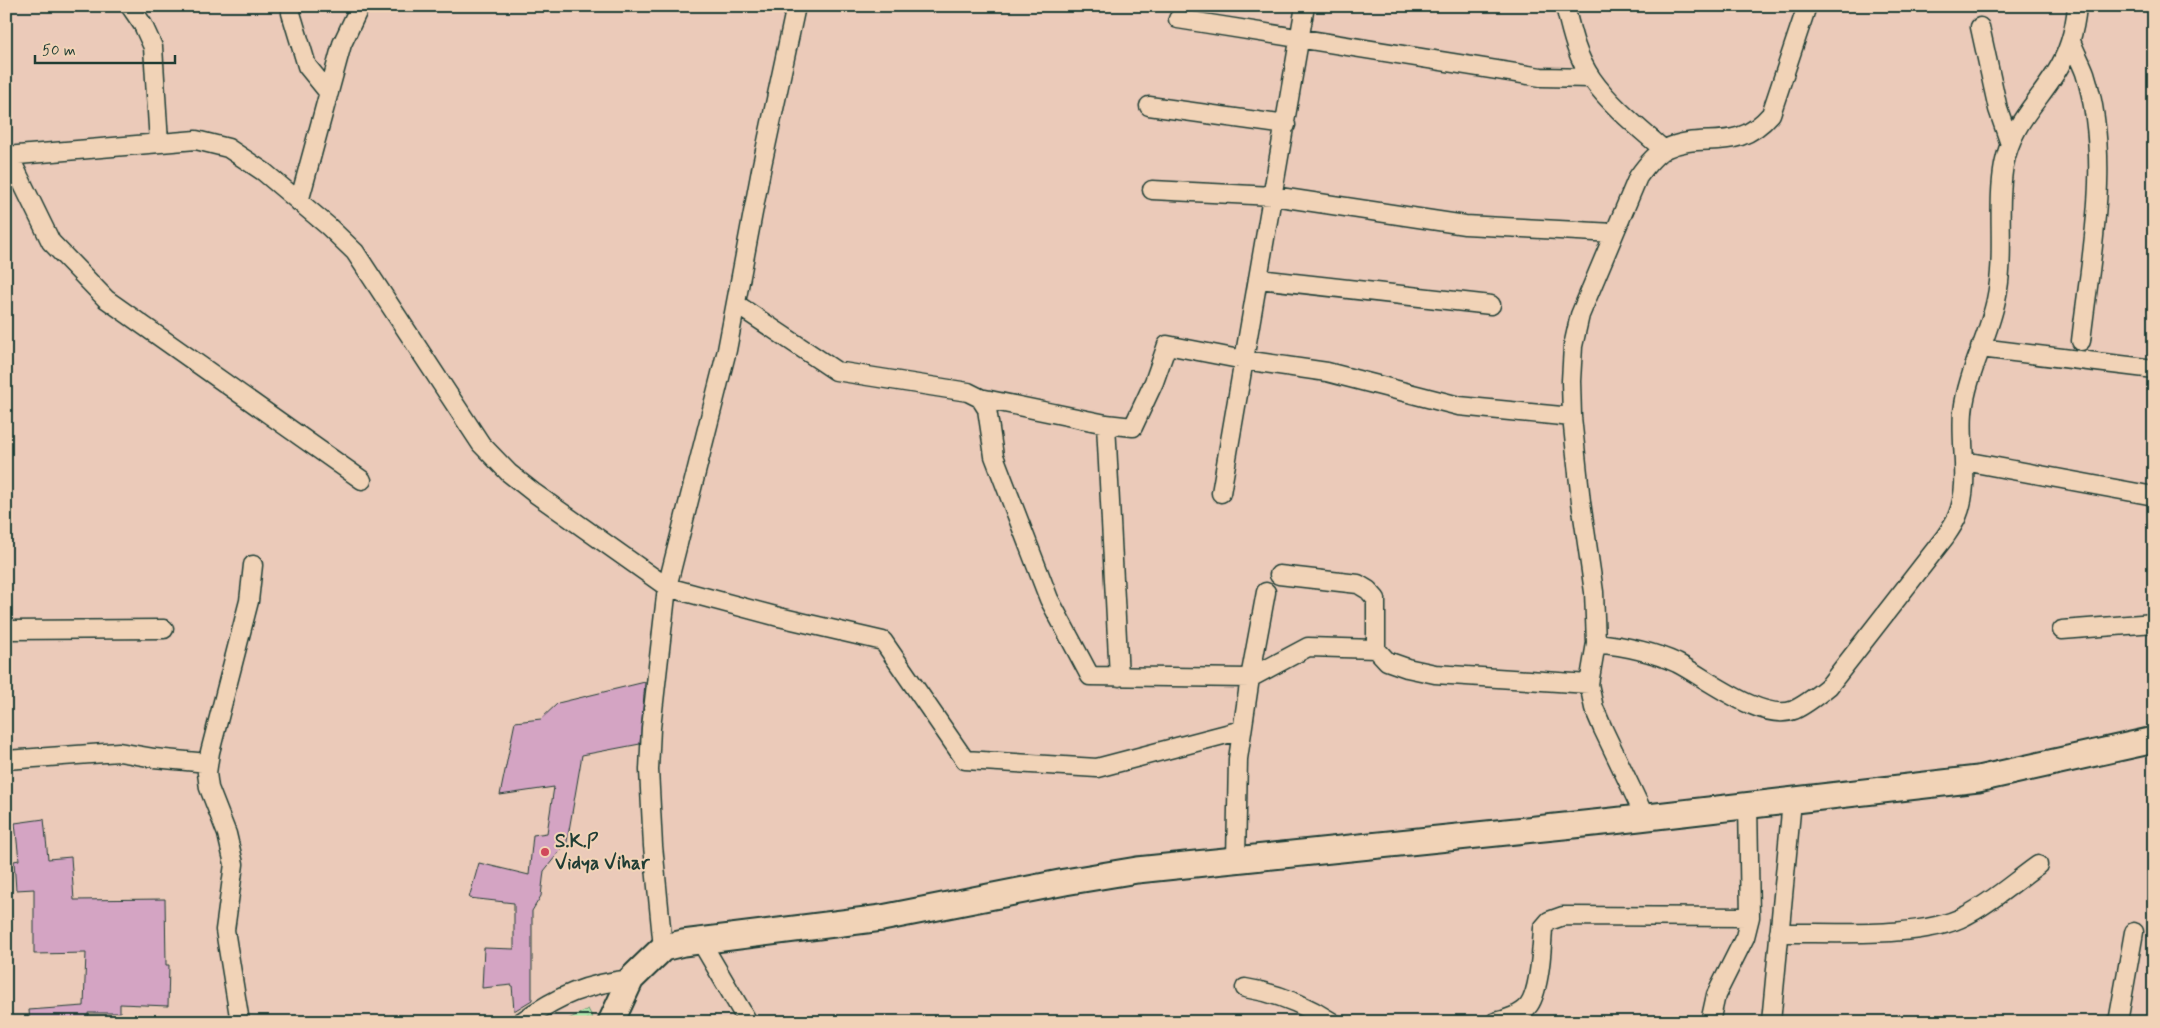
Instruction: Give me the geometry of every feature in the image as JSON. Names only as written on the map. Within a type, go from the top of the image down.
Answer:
[{"type":"main road","points":[[611,1022],[631,979],[663,948],[700,940],[882,918],[1065,882],[1137,870],[1645,817],[1978,779],[2154,740]]},
{"type":"street","points":[[130,6],[143,25],[153,47],[159,143]]},
{"type":"street","points":[[291,6],[291,13],[307,66],[329,92]]},
{"type":"street","points":[[299,202],[342,44],[360,6]]},
{"type":"street","points":[[663,948],[652,829],[649,770],[651,728],[667,587],[727,350],[762,165],[796,6]]},
{"type":"street","points":[[1221,493],[1286,125],[1305,6]]},
{"type":"street","points":[[1565,6],[1573,37],[1591,78],[1616,106],[1664,150]]},
{"type":"street","points":[[1645,817],[1594,708],[1589,684],[1596,643],[1594,592],[1572,417],[1573,346],[1580,315],[1638,177],[1649,163],[1664,150],[1684,142],[1721,142],[1744,136],[1762,125],[1771,114],[1807,6]]},
{"type":"street","points":[[1596,643],[1625,646],[1656,654],[1679,664],[1747,704],[1771,710],[1792,711],[1814,699],[1829,686],[1946,537],[1957,518],[1961,504],[1964,461],[1963,413],[1972,369],[1996,301],[1999,286],[2002,254],[2004,166],[2010,144],[2024,115],[2056,73],[2070,41],[2077,6]]},
{"type":"street","points":[[1178,19],[1541,77],[1591,78]]},
{"type":"street","points":[[1980,27],[1998,109],[2010,144]]},
{"type":"street","points":[[2070,41],[2084,72],[2090,92],[2098,174],[2097,209],[2081,341]]},
{"type":"street","points":[[1149,106],[1286,125]]},
{"type":"street","points":[[362,480],[106,299],[51,242],[7,156],[196,140],[228,148],[264,172],[355,252],[481,444],[509,473],[667,587],[779,617],[883,641],[965,760],[1097,768],[1242,730]]},
{"type":"street","points":[[1152,190],[1273,196],[1465,225],[1614,233]]},
{"type":"street","points":[[1259,279],[1491,305]]},
{"type":"street","points":[[736,304],[836,371],[968,392],[980,398],[1106,424],[1133,427],[1154,382],[1167,345],[1244,360],[1327,372],[1460,406],[1572,417]]},
{"type":"street","points":[[1980,348],[2154,369]]},
{"type":"street","points":[[980,398],[987,409],[994,456],[1055,612],[1090,676],[1250,678],[1308,647],[1376,650]]},
{"type":"street","points":[[1106,424],[1119,676]]},
{"type":"street","points":[[1964,461],[2154,496]]},
{"type":"street","points":[[240,1022],[225,930],[234,864],[227,834],[209,788],[208,763],[248,601],[253,565]]},
{"type":"street","points":[[1279,575],[1358,584],[1368,590],[1376,599],[1376,650],[1386,661],[1435,674],[1589,684]]},
{"type":"street","points":[[1236,859],[1238,759],[1250,678],[1266,592]]},
{"type":"street","points":[[2062,630],[2154,623]]},
{"type":"street","points":[[6,630],[164,630]]},
{"type":"street","points":[[6,760],[120,752],[154,758],[208,763]]},
{"type":"street","points":[[1771,1022],[1792,801]]},
{"type":"street","points":[[1710,1022],[1716,995],[1745,937],[1750,917],[1748,804]]},
{"type":"street","points":[[1779,933],[1900,931],[1926,929],[1949,923],[1965,916],[2038,865]]},
{"type":"street","points":[[1495,1022],[1513,1016],[1528,1006],[1534,995],[1543,928],[1550,921],[1564,916],[1750,917]]},
{"type":"street","points":[[2118,1022],[2134,932]]},
{"type":"street","points":[[700,940],[748,1022]]},
{"type":"street","points":[[521,1022],[540,1009],[578,989],[603,982],[631,979]]},
{"type":"street","points":[[1245,988],[1262,990],[1297,1002],[1332,1022]]},
{"type":"green space","points":[[588,1009],[595,1022],[563,1022]]},
{"type":"building","name":"S.K.P Vidya Vihar","points":[[645,682],[640,744],[582,755],[567,842],[544,871],[541,896],[532,911],[532,1000],[514,1011],[512,985],[482,988],[484,948],[514,949],[514,903],[469,898],[479,863],[529,875],[533,835],[547,833],[554,787],[500,795],[515,722],[541,719],[558,703]]},
{"type":"building","points":[[44,819],[48,859],[71,857],[74,900],[165,899],[166,965],[169,965],[168,1006],[120,1004],[120,1013],[88,1013],[89,1022],[30,1022],[29,1010],[84,1006],[86,953],[34,954],[34,889],[16,890],[14,861],[19,860],[15,823]]},
{"type":"place","name":"S.K.P Vidya Vihar","points":[[545,852]]}]
